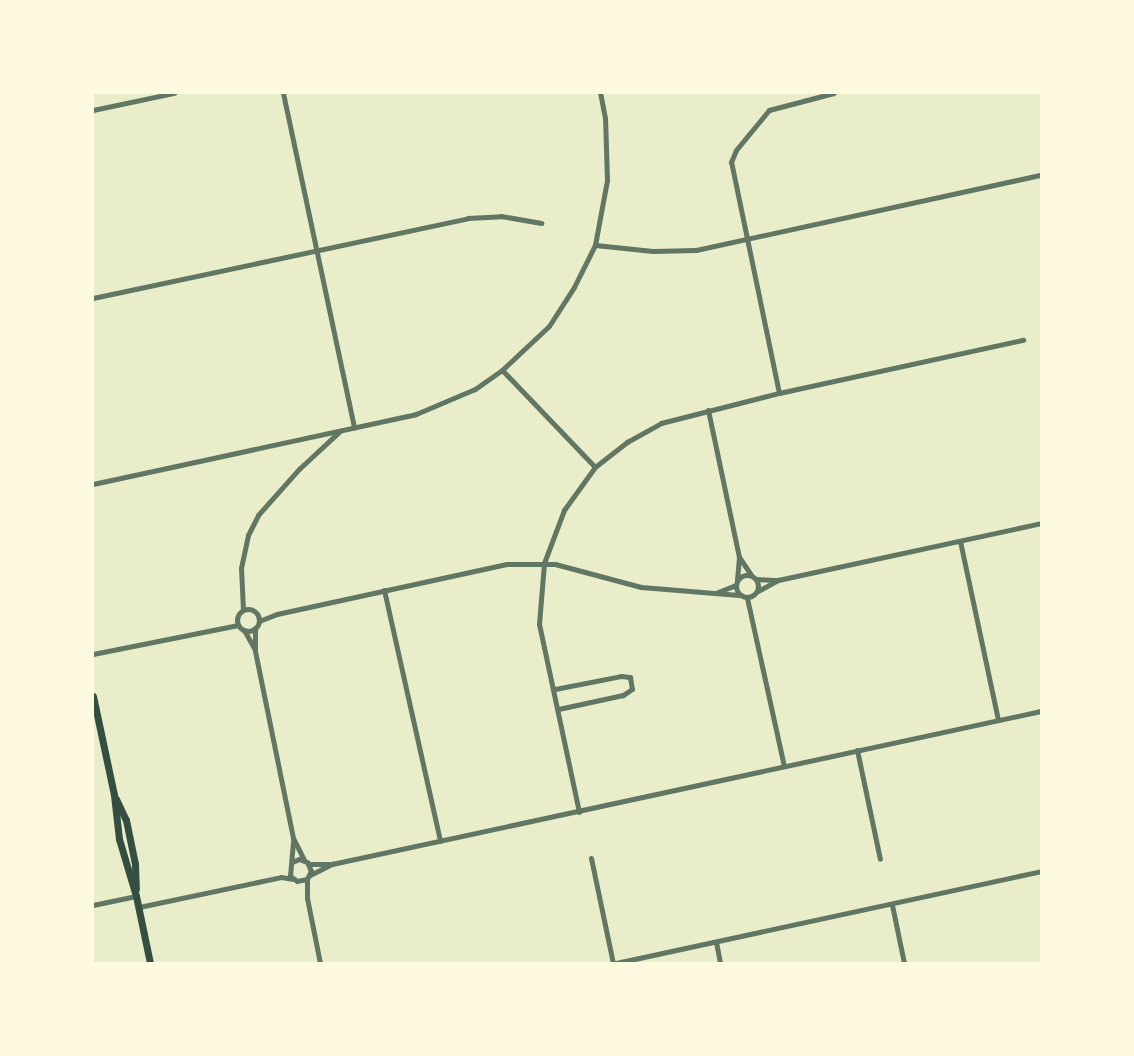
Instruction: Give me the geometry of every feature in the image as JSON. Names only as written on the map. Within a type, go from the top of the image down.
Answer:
[{"type":"main road","points":[[93,696],[114,795],[122,852],[139,907],[151,962]]},
{"type":"street","points":[[93,110],[174,93]]},
{"type":"street","points":[[283,93],[354,428]]},
{"type":"street","points":[[93,484],[416,414],[475,389],[502,370],[549,326],[574,287],[595,245],[607,180],[605,118],[600,93]]},
{"type":"street","points":[[779,393],[745,240],[731,162],[736,150],[769,110],[834,93]]},
{"type":"street","points":[[595,245],[696,250],[1041,175]]},
{"type":"street","points":[[93,298],[468,218],[501,216],[541,223]]},
{"type":"street","points":[[579,812],[555,689],[539,624],[544,563],[564,510],[595,467],[627,442],[661,423],[779,393],[1023,340]]},
{"type":"street","points":[[502,370],[595,467]]},
{"type":"street","points":[[708,410],[739,557],[739,595]]},
{"type":"street","points":[[93,654],[238,621],[246,609],[241,568],[248,535],[258,515],[299,469],[340,431]]},
{"type":"street","points":[[259,621],[277,614],[507,564],[544,563],[641,587],[753,595],[778,580],[1041,523]]},
{"type":"street","points":[[960,541],[998,720]]},
{"type":"street","points":[[739,557],[753,577],[753,620],[784,766]]},
{"type":"street","points":[[715,594],[753,577],[778,580]]},
{"type":"street","points":[[384,590],[440,841]]},
{"type":"street","points":[[246,609],[277,614]]},
{"type":"street","points":[[256,612],[259,621],[256,628],[256,651],[293,838],[306,862],[309,877],[307,898],[320,963]]},
{"type":"street","points":[[238,621],[256,651]]},
{"type":"street","points":[[244,630],[256,628]]},
{"type":"street","points":[[555,689],[621,676],[630,677],[632,689],[623,695],[559,709]]},
{"type":"street","points":[[268,880],[290,864],[332,864],[1041,710]]},
{"type":"street","points":[[857,750],[880,859]]},
{"type":"street","points":[[293,838],[290,864],[295,880],[307,898]]},
{"type":"street","points":[[592,858],[615,963],[1041,872]]},
{"type":"street","points":[[139,907],[268,880],[309,877],[332,864]]},
{"type":"street","points":[[93,905],[136,896]]},
{"type":"street","points":[[892,905],[904,963]]},
{"type":"street","points":[[716,942],[720,963]]}]
